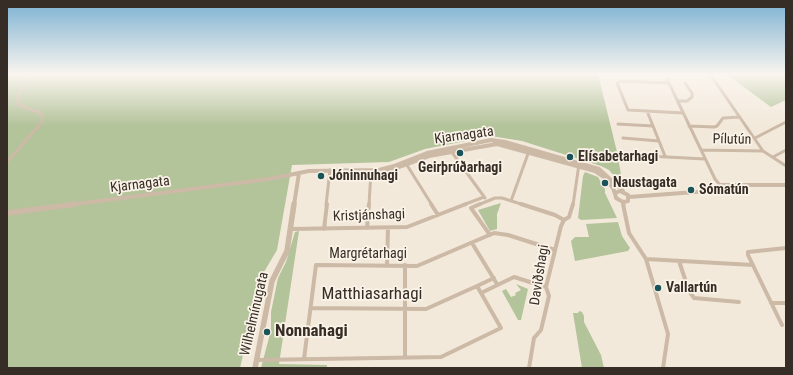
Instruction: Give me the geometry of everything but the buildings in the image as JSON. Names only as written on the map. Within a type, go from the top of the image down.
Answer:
[{"type":"street","points":[[7,162],[42,122],[42,115],[40,113],[19,105],[17,98],[21,92]]},
{"type":"street","points":[[620,92],[628,110],[683,113]]},
{"type":"street","points":[[673,92],[705,159],[720,185]]},
{"type":"street","points":[[678,101],[687,101],[692,97],[691,92]]},
{"type":"street","points":[[722,92],[763,151],[786,166]]},
{"type":"street","points":[[647,111],[665,156]]},
{"type":"street","points":[[690,126],[714,127],[717,126],[723,118],[740,117]]},
{"type":"street","points":[[755,138],[786,122]]},
{"type":"street","points":[[618,124],[653,126]]},
{"type":"street","points":[[623,138],[659,141]]},
{"type":"street","name":"Kjarnagata","points":[[7,213],[261,180],[299,173],[391,171],[405,163],[450,150],[497,144],[601,170],[622,191]]},
{"type":"street","points":[[450,150],[488,202]]},
{"type":"street","name":"Pílutún","points":[[701,150],[763,151]]},
{"type":"street","points":[[773,157],[786,150]]},
{"type":"street","points":[[511,201],[529,151]]},
{"type":"street","points":[[629,155],[705,159]]},
{"type":"street","points":[[405,163],[438,215]]},
{"type":"street","name":"Kjarnagata","points":[[579,165],[602,175],[613,188],[615,194]]},
{"type":"street","name":"Daviðshagi","points":[[529,368],[534,338],[541,330],[549,296],[546,287],[554,250],[564,220],[569,217],[572,211],[579,165]]},
{"type":"street","points":[[367,228],[371,171]]},
{"type":"street","points":[[324,228],[330,172]]},
{"type":"street","name":"Wilhelmínugata","points":[[255,368],[272,281],[285,255],[291,229],[299,173]]},
{"type":"street","points":[[629,197],[628,201],[623,202],[617,200],[615,194],[616,192],[622,191],[629,197],[709,192],[720,185],[786,185]]},
{"type":"street","name":"Kristjánshagi","points":[[291,229],[406,227],[484,197]]},
{"type":"street","points":[[471,208],[499,198],[555,215],[564,220]]},
{"type":"street","points":[[623,202],[631,237],[646,259],[668,334],[663,368]]},
{"type":"street","points":[[468,203],[490,235]]},
{"type":"street","points":[[387,265],[388,228]]},
{"type":"street","name":"Margrétarhagi","points":[[311,308],[316,265],[417,266],[494,233],[508,235],[554,250]]},
{"type":"street","points":[[472,243],[497,284]]},
{"type":"street","points":[[782,325],[748,255],[748,252],[751,250],[786,248]]},
{"type":"street","points":[[646,259],[753,265]]},
{"type":"street","points":[[679,261],[689,291],[694,298],[739,302]]},
{"type":"street","points":[[405,265],[405,358]]},
{"type":"street","name":"Matthiasarhagi","points":[[311,308],[430,308],[494,278]]},
{"type":"street","points":[[481,293],[509,278],[517,278],[546,287]]},
{"type":"street","points":[[257,360],[441,357],[501,328],[477,286]]},
{"type":"street","points":[[771,304],[786,303]]},
{"type":"street","points":[[304,359],[311,308]]},
{"type":"green space","points":[[7,92],[602,92],[617,152],[623,186],[609,170],[601,166],[522,141],[491,136],[425,149],[389,162],[292,165],[277,250],[261,277],[240,368],[7,368]]},
{"type":"green space","points":[[750,92],[786,92],[786,100],[771,107]]},
{"type":"green space","points":[[585,172],[598,177],[605,189],[605,193],[617,218],[581,220],[578,218],[583,176]]},
{"type":"green space","points":[[501,203],[497,214],[497,229],[490,231],[478,210]]},
{"type":"green space","points":[[618,222],[622,236],[630,248],[628,251],[575,261],[571,241],[575,237],[589,237],[586,224]]},
{"type":"green space","points":[[299,231],[279,364],[327,365],[327,368],[261,368],[271,330],[271,312],[278,278],[286,262],[295,232]]},
{"type":"green space","points":[[516,284],[528,289],[521,320],[518,320],[502,291],[506,289],[511,297],[516,295],[515,293],[521,290]]},
{"type":"green space","points":[[579,311],[582,312],[584,316],[584,322],[601,355],[604,368],[582,368],[573,313],[578,313]]},
{"type":"place","name":"Geirþrúðarhagi","points":[[460,153]]},
{"type":"place","name":"Elísabetarhagi","points":[[570,157]]},
{"type":"place","name":"Jóninnuhagi","points":[[321,176]]},
{"type":"place","name":"Naustagata","points":[[605,183]]},
{"type":"place","name":"Sómatún","points":[[691,190]]},
{"type":"place","name":"Vallartún","points":[[658,288]]},
{"type":"place","name":"Nonnahagi","points":[[267,332]]}]
